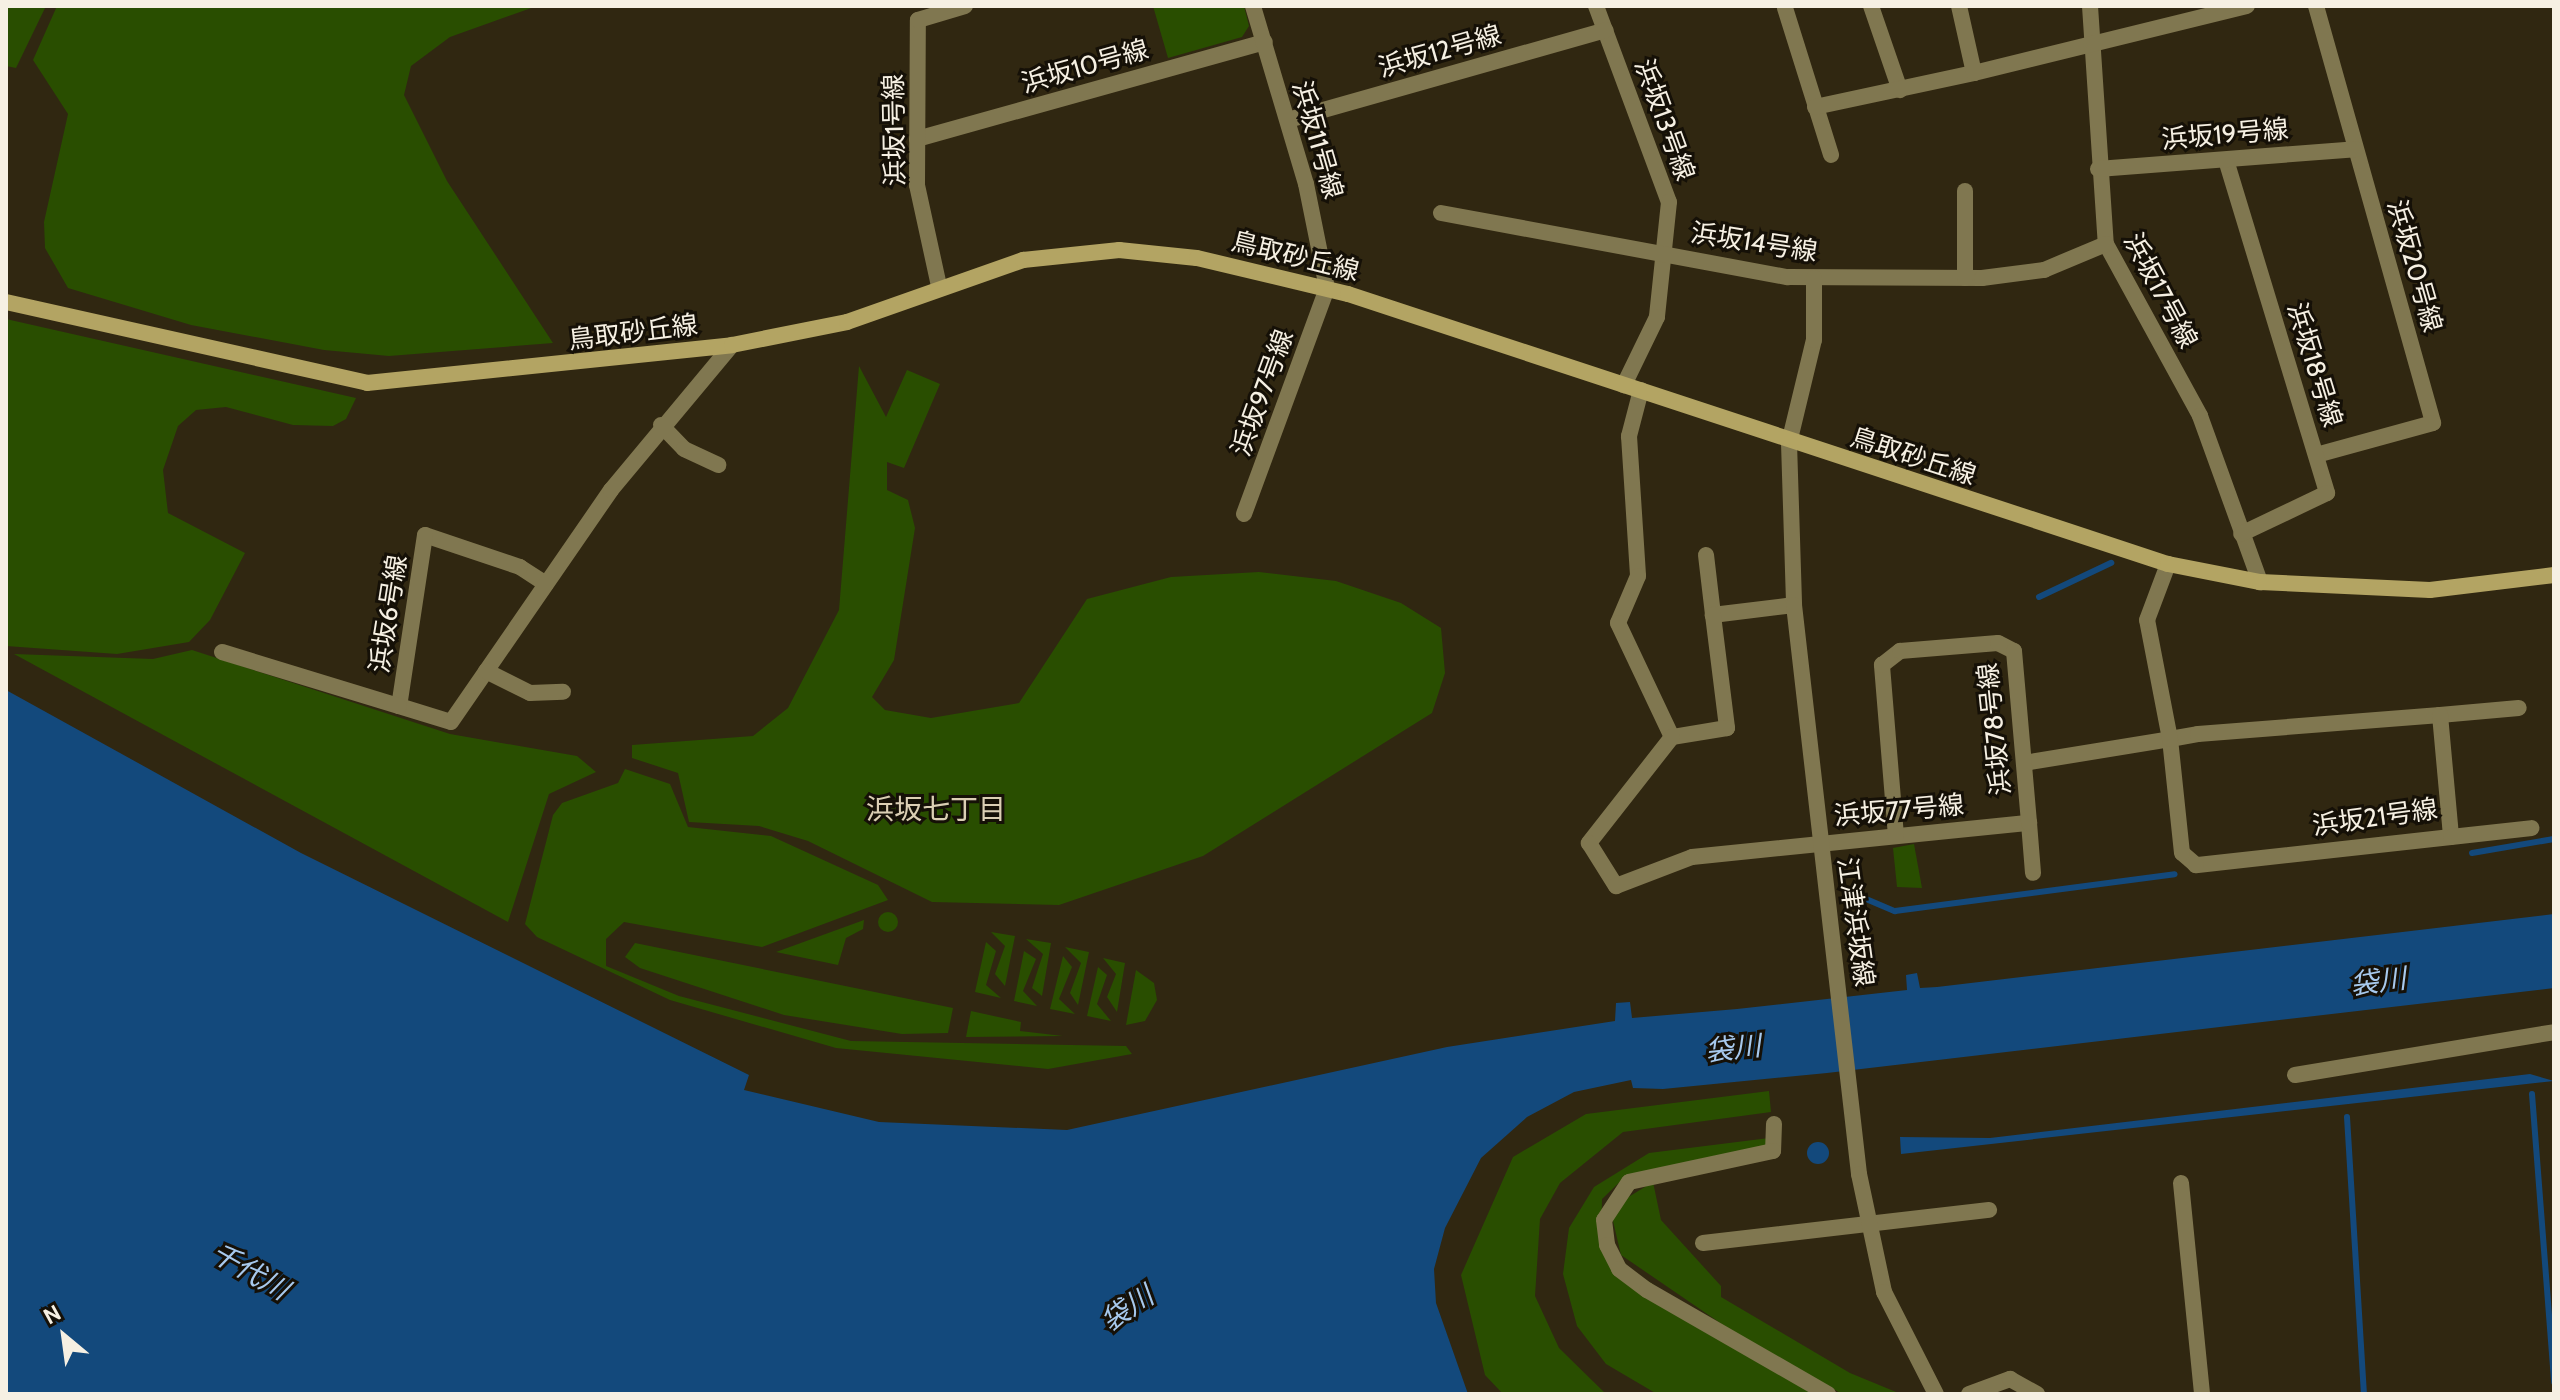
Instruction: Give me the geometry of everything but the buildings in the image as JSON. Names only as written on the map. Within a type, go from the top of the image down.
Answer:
[{"type":"main road","name":"鳥取砂丘線","points":[[6,302],[367,383],[732,345],[847,322],[939,286],[1062,250],[1119,250],[1197,258],[1327,288],[1641,390],[1789,443],[2168,564],[2260,582],[2430,590],[2554,575]]},
{"type":"street","name":"浜坂1号線","points":[[939,286],[917,185],[915,13],[965,6]]},
{"type":"street","name":"浜坂11号線","points":[[1253,6],[1288,120],[1327,288]]},
{"type":"street","name":"浜坂13号線","points":[[1596,6],[1669,202],[1657,317],[1624,385]]},
{"type":"street","points":[[1871,6],[1900,90]]},
{"type":"street","points":[[1959,6],[1974,73]]},
{"type":"street","name":"浜坂17号線","points":[[2090,6],[2089,46],[2106,244],[2200,416],[2260,582]]},
{"type":"street","points":[[1815,107],[1974,73],[2247,6]]},
{"type":"street","name":"浜坂20号線","points":[[2316,6],[2433,423],[2316,455]]},
{"type":"street","points":[[1787,7],[1831,155]]},
{"type":"street","name":"浜坂12号線","points":[[1288,120],[1605,30]]},
{"type":"street","name":"浜坂10号線","points":[[917,139],[1265,42]]},
{"type":"street","name":"浜坂19号線","points":[[2098,169],[2355,149]]},
{"type":"street","name":"浜坂18号線","points":[[2226,160],[2327,493],[2241,534]]},
{"type":"street","points":[[1965,191],[1965,278]]},
{"type":"street","name":"浜坂14号線","points":[[1441,213],[1814,278],[1965,278],[2044,270],[2106,244]]},
{"type":"street","name":"江津浜坂線","points":[[1814,278],[1814,340],[1789,443],[1794,605],[1819,842],[1839,965],[1869,1227],[1884,1292],[1936,1394]]},
{"type":"street","name":"浜坂97号線","points":[[1244,514],[1327,288]]},
{"type":"street","name":"浜坂6号線","points":[[546,584],[520,567],[425,535],[399,706],[451,722],[661,425],[732,345]]},
{"type":"street","points":[[1641,390],[1629,436],[1638,576],[1618,623],[1672,737],[1727,728],[1706,555]]},
{"type":"street","points":[[661,425],[684,449],[719,465]]},
{"type":"street","name":"浜坂21号線","points":[[2168,564],[2147,620],[2170,739],[2182,853],[2196,865],[2451,837],[2440,715]]},
{"type":"street","points":[[1713,615],[1794,605]]},
{"type":"street","name":"浜坂78号線","points":[[1896,836],[1882,665],[1900,651],[1998,643],[2014,651],[2029,823]]},
{"type":"street","points":[[222,652],[399,706]]},
{"type":"street","points":[[486,671],[530,693],[563,692]]},
{"type":"street","points":[[2024,763],[2170,739],[2519,708]]},
{"type":"street","name":"浜坂77号線","points":[[1672,737],[1589,843],[1616,886],[1692,857],[2029,823]]},
{"type":"street","points":[[2029,823],[2033,873]]},
{"type":"street","points":[[2451,837],[2532,828]]},
{"type":"street","points":[[2295,1075],[2554,1032]]},
{"type":"street","points":[[1774,1124],[1773,1151],[1629,1182],[1608,1210],[1607,1245],[1619,1269],[1647,1290],[1828,1394]]},
{"type":"street","points":[[2181,1183],[2202,1394]]},
{"type":"street","points":[[1703,1243],[1869,1227],[1989,1210]]},
{"type":"street","points":[[1969,1394],[2010,1379],[2037,1394]]},
{"type":"green space","points":[[6,6],[46,6],[16,68],[6,66]]},
{"type":"green space","points":[[57,6],[537,6],[450,37],[411,66],[404,95],[447,181],[553,343],[389,356],[324,350],[191,325],[68,288],[45,248],[44,222],[68,114],[33,60]]},
{"type":"green space","points":[[1153,6],[1244,6],[1249,26],[1242,37],[1168,58]]},
{"type":"green space","points":[[6,319],[356,398],[346,419],[333,426],[293,425],[226,407],[196,410],[178,426],[163,470],[168,513],[245,553],[210,620],[189,642],[117,654],[6,646]]},
{"type":"green space","points":[[859,366],[886,417],[907,370],[940,384],[904,468],[887,462],[887,490],[908,500],[915,528],[894,660],[872,697],[885,710],[931,718],[1019,703],[1087,599],[1171,577],[1259,572],[1336,581],[1401,603],[1441,628],[1445,673],[1432,713],[1203,856],[1059,905],[932,902],[808,841],[759,826],[689,822],[678,773],[632,758],[632,745],[753,736],[788,708],[839,610]]},
{"type":"green space","points":[[192,650],[450,734],[577,756],[596,772],[549,794],[508,922],[14,654],[153,659]]},
{"type":"green space","points":[[625,769],[670,784],[688,827],[771,836],[878,885],[888,900],[762,947],[624,922],[606,939],[606,966],[679,996],[851,1041],[1126,1046],[1132,1054],[1048,1069],[836,1048],[670,1000],[537,937],[525,924],[553,815],[562,803],[618,783]]},
{"type":"green space","points":[[1914,844],[1922,888],[1897,887],[1893,848]]},
{"type":"green space","points":[[884,912],[892,912],[898,922],[892,932],[884,932],[878,926],[878,918]]},
{"type":"green space","points":[[864,920],[863,929],[846,938],[838,965],[776,952]]},
{"type":"green space","points":[[991,932],[1015,936],[1005,986],[995,974],[1005,946]]},
{"type":"green space","points":[[1026,939],[1051,943],[1042,996],[1032,988],[1043,954]]},
{"type":"green space","points":[[986,942],[996,951],[986,985],[1001,998],[975,992]]},
{"type":"green space","points":[[635,943],[953,1008],[948,1033],[902,1034],[784,1015],[640,968],[625,957]]},
{"type":"green space","points":[[1065,947],[1089,952],[1078,1005],[1070,993],[1081,963]]},
{"type":"green space","points":[[1024,951],[1036,959],[1023,991],[1037,1006],[1014,1001]]},
{"type":"green space","points":[[1063,956],[1072,967],[1059,999],[1075,1014],[1050,1009]]},
{"type":"green space","points":[[1103,958],[1125,963],[1117,1012],[1107,997],[1116,974]]},
{"type":"green space","points":[[1098,967],[1107,975],[1097,1004],[1111,1021],[1087,1016]]},
{"type":"green space","points":[[1136,970],[1154,983],[1157,1000],[1145,1021],[1126,1025]]},
{"type":"green space","points":[[971,1011],[1021,1022],[1020,1031],[1063,1036],[966,1037]]},
{"type":"green space","points":[[1769,1091],[1771,1112],[1623,1132],[1560,1183],[1540,1219],[1535,1296],[1559,1348],[1606,1394],[1503,1394],[1485,1375],[1461,1275],[1513,1157],[1586,1114]]},
{"type":"green space","points":[[1769,1138],[1768,1147],[1627,1175],[1602,1199],[1601,1250],[1818,1394],[1657,1394],[1606,1364],[1577,1326],[1563,1274],[1569,1228],[1594,1187],[1649,1153]]},
{"type":"green space","points":[[1653,1182],[1661,1220],[1721,1286],[1721,1297],[1850,1373],[1901,1394],[1842,1394],[1732,1331],[1621,1255],[1613,1221],[1617,1204]]},
{"type":"water","points":[[6,690],[301,853],[749,1075],[744,1090],[879,1122],[1067,1130],[1447,1047],[1615,1021],[1616,1003],[1630,1002],[1632,1018],[1737,1009],[1907,990],[1906,975],[1917,973],[1920,988],[1937,987],[2554,914],[2554,988],[1827,1073],[1663,1089],[1633,1088],[1631,1080],[1574,1092],[1527,1117],[1481,1158],[1445,1228],[1434,1269],[1436,1303],[1468,1394],[6,1394]]},
{"type":"water","points":[[2530,1074],[2554,1081],[1901,1154],[1900,1137],[1990,1138]]},
{"type":"water","points":[[1818,1142],[1826,1145],[1829,1153],[1826,1161],[1818,1164],[1810,1161],[1807,1153],[1810,1145]]},
{"type":"waterway","points":[[2039,597],[2111,563]]},
{"type":"waterway","points":[[2472,853],[2554,839]]},
{"type":"waterway","points":[[1859,896],[1895,911],[2175,874]]},
{"type":"waterway","points":[[2532,1094],[2554,1382]]},
{"type":"waterway","points":[[2347,1117],[2364,1394]]},
{"type":"district","name":"浜坂七丁目","points":[[936,809]]},
{"type":"water label","name":"袋川","points":[[2378,981]]},
{"type":"water label","name":"袋川","points":[[1733,1048]]},
{"type":"water label","name":"千代川","points":[[250,1271]]},
{"type":"water label","name":"袋川","points":[[1127,1308]]}]
